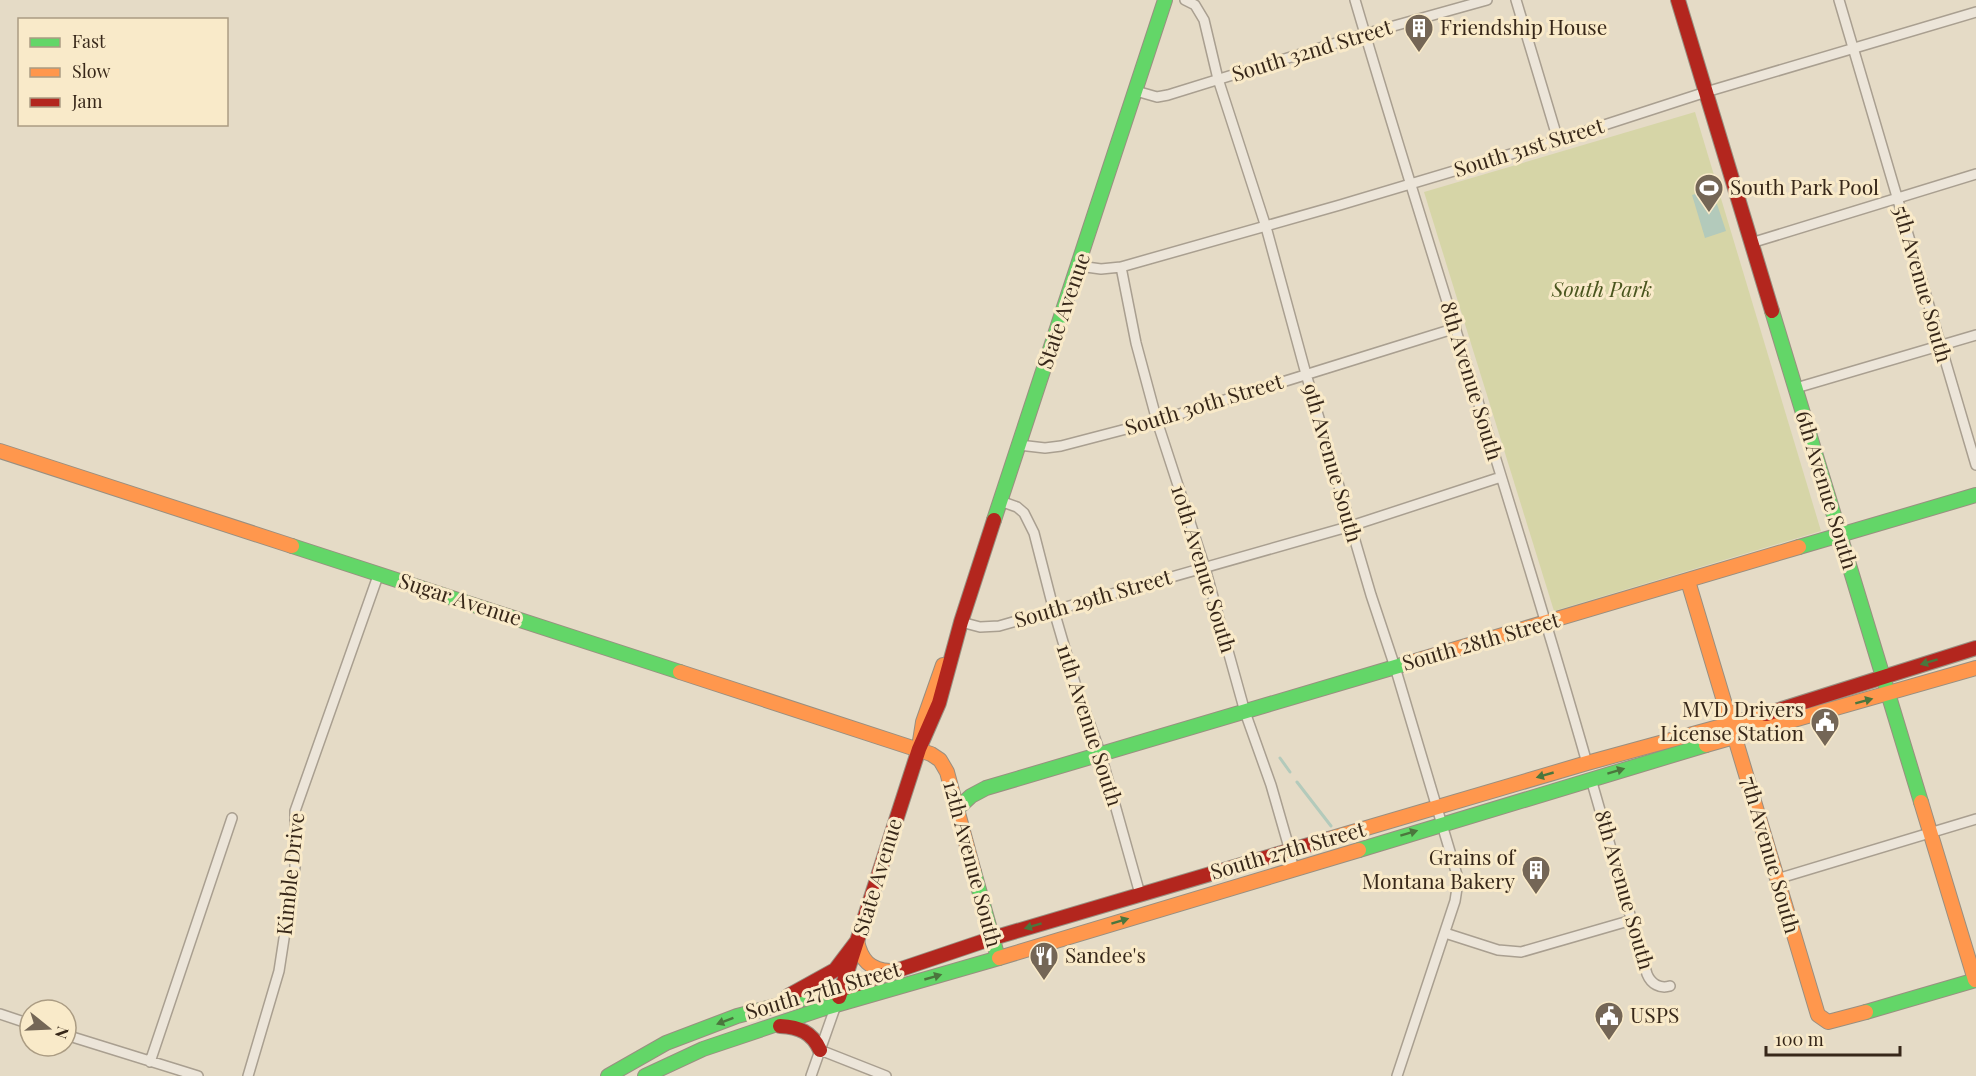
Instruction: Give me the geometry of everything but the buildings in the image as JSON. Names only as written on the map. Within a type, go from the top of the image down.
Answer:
[{"type":"main road","name":"State Avenue","points":[[836,1005],[919,749],[921,730],[930,698],[961,622],[1165,0]]},
{"type":"main road","name":"6th Avenue South","points":[[1678,0],[1976,980]]},
{"type":"main road","name":"Sugar Avenue","points":[[0,451],[379,573],[804,714],[919,749]]},
{"type":"main road","name":"South 28th Street","points":[[958,808],[971,796],[986,788],[1976,495]]},
{"type":"main road","name":"7th Avenue South","points":[[1688,580],[1818,1015],[1828,1022],[1976,980]]},
{"type":"main road","name":"South 27th Street","points":[[645,1076],[703,1049],[836,1005],[1591,779],[1883,676],[1976,648]]},
{"type":"main road","name":"South 27th Street","points":[[608,1076],[666,1043],[737,1016],[842,989],[993,938],[1140,894],[1587,763],[1888,694],[1976,668]]},
{"type":"main road","name":"12th Avenue South","points":[[919,749],[940,760],[947,772],[998,958]]},
{"type":"main road","name":"South 28th Street","points":[[951,783],[967,789],[986,788]]},
{"type":"main road","points":[[857,941],[862,959],[869,966],[878,970],[897,970]]},
{"type":"main road","points":[[756,1011],[833,971],[845,959],[857,941]]},
{"type":"main road","points":[[768,1027],[790,1026],[803,1029],[814,1038],[820,1050]]},
{"type":"street","name":"9th Avenue South","points":[[1185,0],[1195,5],[1204,20],[1218,79],[1266,227],[1306,374],[1456,875],[1457,888],[1444,933],[1396,1076]]},
{"type":"street","name":"8th Avenue South","points":[[1355,0],[1587,763]]},
{"type":"street","name":"South 32nd Street","points":[[1136,91],[1157,97],[1487,0]]},
{"type":"street","points":[[1516,0],[1558,140]]},
{"type":"street","name":"5th Avenue South","points":[[1839,0],[1976,465]]},
{"type":"street","name":"South 31st Street","points":[[1079,266],[1101,269],[1120,267],[1266,227],[1976,12]]},
{"type":"street","points":[[1751,243],[1976,174]]},
{"type":"street","name":"10th Avenue South","points":[[1120,267],[1136,343],[1157,421],[1205,568],[1245,712],[1271,785],[1293,868]]},
{"type":"street","name":"South 30th Street","points":[[1019,445],[1045,448],[1061,446],[1157,421],[1455,328]]},
{"type":"street","points":[[1796,388],[1976,335]]},
{"type":"street","name":"South 29th Street","points":[[961,622],[980,627],[999,626],[1351,526],[1501,477]]},
{"type":"street","name":"11th Avenue South","points":[[1000,501],[1017,507],[1029,520],[1075,683],[1101,755],[1140,894]]},
{"type":"street","name":"Kimble Drive","points":[[248,1076],[279,971],[295,867],[295,811],[379,573]]},
{"type":"street","name":"8th Avenue South","points":[[1591,779],[1650,979],[1658,986],[1670,986]]},
{"type":"street","points":[[150,1062],[232,818]]},
{"type":"street","points":[[1777,879],[1976,819]]},
{"type":"street","points":[[1444,933],[1498,950],[1521,952],[1632,920]]},
{"type":"street","points":[[811,1076],[836,1005]]},
{"type":"street","points":[[0,1014],[18,1020]]},
{"type":"street","points":[[78,1039],[198,1076]]},
{"type":"street","points":[[820,1050],[886,1076]]},
{"type":"green space","name":"South Park","points":[[1695,112],[1821,531],[1554,611],[1424,192]]},
{"type":"shaded area","name":"South Park Pool","points":[[1712,189],[1726,231],[1705,238],[1692,195]]},
{"type":"waterway","points":[[1280,758],[1290,772]]},
{"type":"waterway","points":[[1297,782],[1331,826]]},
{"type":"traffic: fast","points":[[994,520],[1165,0]]},
{"type":"traffic: fast","points":[[1772,311],[1921,802]]},
{"type":"traffic: fast","points":[[1799,547],[1976,495]]},
{"type":"traffic: fast","points":[[292,546],[680,672]]},
{"type":"traffic: fast","points":[[958,808],[971,796],[986,788],[1412,662]]},
{"type":"traffic: fast","points":[[1359,850],[1706,745]]},
{"type":"traffic: fast","points":[[974,872],[998,958]]},
{"type":"traffic: fast","points":[[645,1076],[703,1049],[822,1009],[999,958]]},
{"type":"traffic: fast","points":[[1866,1012],[1976,980]]},
{"type":"traffic: fast","points":[[608,1076],[666,1043],[737,1016],[845,988]]},
{"type":"traffic: slow","points":[[0,451],[292,546]]},
{"type":"traffic: slow","points":[[1412,662],[1799,547]]},
{"type":"traffic: slow","points":[[1688,581],[1818,1015],[1828,1022],[1866,1012]]},
{"type":"traffic: slow","points":[[920,741],[923,722],[943,665]]},
{"type":"traffic: slow","points":[[1706,745],[1976,668]]},
{"type":"traffic: slow","points":[[680,672],[931,754],[940,760],[947,772],[974,872]]},
{"type":"traffic: slow","points":[[1329,839],[1587,763],[1766,714]]},
{"type":"traffic: slow","points":[[1921,802],[1975,980]]},
{"type":"traffic: slow","points":[[999,958],[1359,850]]},
{"type":"traffic: slow","points":[[857,941],[861,954],[868,963],[877,969],[890,971]]},
{"type":"traffic: jam","points":[[1678,0],[1772,311]]},
{"type":"traffic: jam","points":[[839,997],[919,749],[939,703],[961,622],[994,520]]},
{"type":"traffic: jam","points":[[1766,714],[1976,648]]},
{"type":"traffic: jam","points":[[845,988],[993,938],[1329,839]]},
{"type":"traffic: jam","points":[[788,996],[835,970],[857,941]]},
{"type":"traffic: jam","points":[[780,1026],[804,1032],[813,1039],[820,1050]]},
{"type":"place","name":"Friendship House","points":[[1419,54]]},
{"type":"place","name":"South Park Pool","points":[[1709,214]]},
{"type":"place","name":"MVD Drivers License Station","points":[[1825,748]]},
{"type":"place","name":"Grains of Montana Bakery","points":[[1536,896]]},
{"type":"place","name":"Sandee's","points":[[1044,982]]},
{"type":"place","name":"USPS","points":[[1609,1042]]}]
